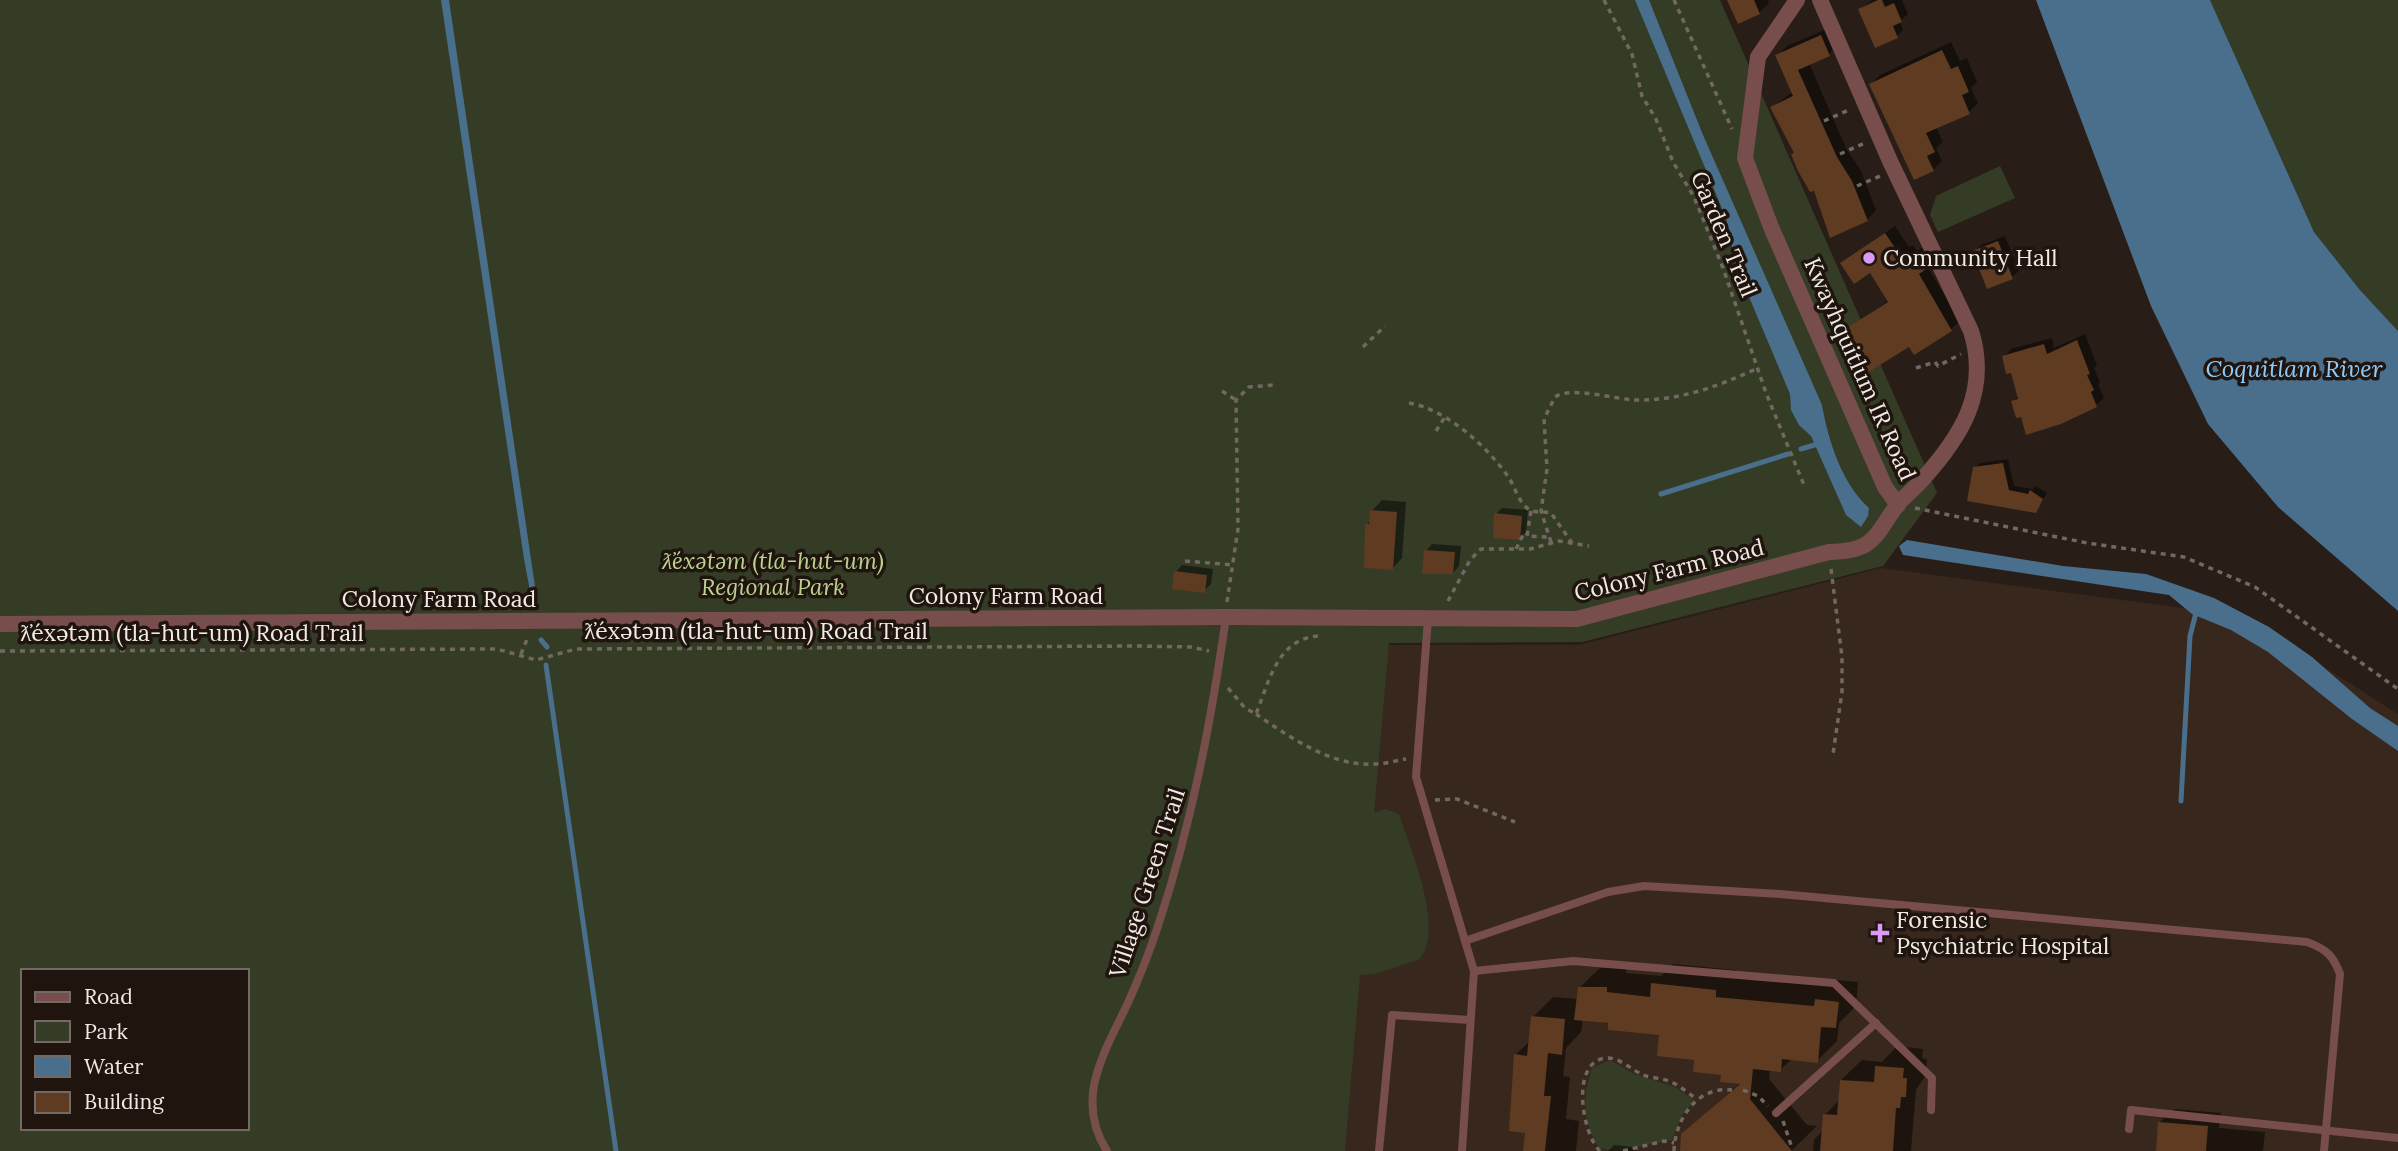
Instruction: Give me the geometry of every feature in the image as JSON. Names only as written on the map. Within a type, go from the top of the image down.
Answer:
[{"type":"street","name":"Kwayhquitlum IR Road","points":[[1797,0],[1758,57],[1745,158],[1771,227],[1885,487],[1898,505],[1923,479],[1967,416],[1978,383],[1977,351],[1971,331],[1890,161],[1820,0]]},
{"type":"street","name":"Colony Farm Road","points":[[0,624],[1226,617],[1577,619],[1829,552],[1867,546],[1882,531],[1898,505]]},
{"type":"lane","name":"Village Green Trail","points":[[1107,1151],[1098,1133],[1093,1111],[1094,1087],[1103,1056],[1147,960],[1198,787],[1218,679],[1226,617]]},
{"type":"lane","points":[[1428,619],[1416,777],[1474,971],[1462,1151]]},
{"type":"lane","points":[[1465,941],[1608,892],[1644,886],[1780,894],[2308,942],[2325,948],[2335,959],[2340,974],[2324,1151]]},
{"type":"lane","points":[[1474,971],[1573,961],[1834,983],[1932,1077],[1931,1110]]},
{"type":"lane","points":[[1379,1151],[1392,1015],[1469,1020]]},
{"type":"lane","points":[[1776,1113],[1876,1023]]},
{"type":"lane","points":[[2129,1129],[2131,1110],[2398,1138]]},
{"type":"path","name":"Garden Trail","points":[[1604,0],[1632,54],[1643,96],[1656,119],[1673,162],[1694,197],[1723,268],[1757,369],[1804,485]]},
{"type":"path","points":[[1674,0],[1745,158]]},
{"type":"path","points":[[1824,121],[1835,116]]},
{"type":"path","points":[[1840,154],[1850,150]]},
{"type":"path","points":[[1857,186],[1864,183]]},
{"type":"path","points":[[1363,347],[1385,326]]},
{"type":"path","points":[[1916,368],[1936,362],[1938,366],[1962,354],[1977,351]]},
{"type":"path","points":[[1550,540],[1541,511],[1545,480],[1545,413],[1559,394],[1571,392],[1614,399],[1665,400],[1712,389],[1757,369]]},
{"type":"path","points":[[1226,617],[1228,586],[1234,565],[1238,528],[1236,400],[1249,387],[1274,385]]},
{"type":"path","points":[[1222,391],[1236,400]]},
{"type":"path","points":[[1409,403],[1446,417],[1463,429],[1502,469],[1531,511],[1527,536]]},
{"type":"path","points":[[1436,431],[1446,417]]},
{"type":"path","points":[[1539,449],[1546,448]]},
{"type":"path","points":[[1545,480],[1552,481]]},
{"type":"path","points":[[1924,510],[2087,543],[2184,557],[2255,587],[2398,689]]},
{"type":"path","points":[[1531,511],[1548,512],[1573,544]]},
{"type":"path","points":[[1516,549],[1523,535],[1589,546]]},
{"type":"path","points":[[1447,609],[1464,569],[1481,549],[1537,548],[1550,540]]},
{"type":"path","points":[[1829,552],[1842,657],[1842,692],[1833,754]]},
{"type":"path","points":[[1185,561],[1234,565]]},
{"type":"path","points":[[1256,714],[1285,649],[1301,639],[1324,635]]},
{"type":"path","name":"ƛ̓éxətəm (tla-hut-um) Road Trail","points":[[0,651],[497,649],[536,660],[576,649],[1136,646],[1191,647],[1221,654]]},
{"type":"path","points":[[1218,679],[1223,680],[1245,708],[1286,735],[1350,762],[1371,765],[1417,758]]},
{"type":"path","points":[[1422,803],[1444,798],[1457,799],[1515,822]]},
{"type":"path","points":[[1600,1151],[1589,1137],[1582,1111],[1588,1074],[1591,1066],[1601,1060],[1610,1058],[1646,1076],[1667,1080],[1697,1099]]},
{"type":"path","points":[[1674,1151],[1674,1143],[1685,1112],[1697,1099],[1724,1089],[1732,1090]]},
{"type":"path","points":[[1623,1151],[1664,1141],[1674,1143]]},
{"type":"shaded area","name":"Forensic Psychiatric Hospital","points":[[1881,568],[2244,616],[2398,714],[2398,1151],[1343,1151],[1386,645],[1579,645]]},
{"type":"green space","name":"ƛ̓éxətəm (tla-hut-um) Regional Park","points":[[0,0],[1720,0],[1937,493],[1883,566],[1582,642],[1389,643],[1374,813],[1385,809],[1399,814],[1423,888],[1429,928],[1427,945],[1420,959],[1375,974],[1360,975],[1345,1151],[0,1151]]},
{"type":"green space","points":[[2210,0],[2398,0],[2398,331],[2360,290],[2314,232]]},
{"type":"green space","points":[[2000,166],[2015,198],[1938,232],[1930,215],[1936,196]]},
{"type":"green space","points":[[1610,1060],[1634,1074],[1675,1087],[1694,1100],[1681,1117],[1672,1140],[1616,1151],[1599,1148],[1587,1119],[1587,1089],[1592,1068]]},
{"type":"water","points":[[441,0],[449,0],[538,607],[533,607],[524,559]]},
{"type":"water","points":[[1635,0],[1649,0],[1703,135],[1822,405],[1838,461],[1851,487],[1869,508],[1868,516],[1861,527],[1846,515],[1811,436],[1799,425],[1791,410],[1790,394],[1736,266],[1726,218]]},
{"type":"water","name":"Coquitlam River","points":[[2036,0],[2210,0],[2314,232],[2360,290],[2398,331],[2398,611],[2278,507],[2208,424],[2151,306]]},
{"type":"water","points":[[1907,540],[2063,566],[2146,574],[2214,598],[2269,627],[2312,657],[2370,708],[2398,726],[2398,751],[2352,719],[2268,652],[2231,630],[2192,614],[2169,595],[1903,555],[1899,546]]},
{"type":"building","points":[[1727,0],[1754,0],[1760,14],[1738,24]]},
{"type":"building","points":[[1882,0],[1885,7],[1894,3],[1902,22],[1893,26],[1898,38],[1875,48],[1858,9]]},
{"type":"building","points":[[1821,35],[1830,56],[1798,70],[1837,157],[1852,181],[1868,221],[1830,238],[1814,191],[1810,192],[1798,171],[1791,154],[1794,153],[1770,107],[1793,96],[1775,55]]},
{"type":"building","points":[[1942,50],[1951,69],[1958,66],[1969,92],[1962,95],[1970,114],[1926,133],[1935,152],[1927,156],[1934,171],[1914,180],[1869,84]]},
{"type":"building","points":[[1885,233],[1900,255],[1904,252],[1908,258],[1916,253],[1926,269],[1919,274],[1952,331],[1914,355],[1909,347],[1867,373],[1862,365],[1854,370],[1845,356],[1849,354],[1837,334],[1888,302],[1870,273],[1854,284],[1840,263]]},
{"type":"building","points":[[1998,241],[2013,279],[1987,289],[1972,251]]},
{"type":"building","points":[[2077,340],[2090,374],[2087,375],[2094,390],[2091,392],[2097,407],[2061,424],[2026,435],[2021,417],[2016,418],[2011,401],[2018,399],[2011,373],[2006,374],[2002,356],[2044,344],[2047,354]]},
{"type":"building","points":[[2003,463],[2009,490],[2028,494],[2030,490],[2043,499],[2036,513],[1967,501],[1973,467]]},
{"type":"building","points":[[1370,510],[1397,512],[1393,570],[1364,568],[1365,524],[1369,524]]},
{"type":"building","points":[[1494,513],[1522,516],[1520,540],[1493,538]]},
{"type":"building","points":[[1424,550],[1455,552],[1453,574],[1422,574]]},
{"type":"building","points":[[1174,571],[1207,575],[1205,593],[1172,589]]},
{"type":"building","points":[[1651,983],[1716,990],[1716,997],[1814,1006],[1815,999],[1839,1002],[1836,1028],[1821,1027],[1818,1063],[1782,1059],[1781,1072],[1753,1069],[1750,1099],[1792,1151],[1680,1151],[1681,1134],[1740,1084],[1720,1082],[1721,1075],[1693,1072],[1694,1060],[1657,1056],[1659,1035],[1608,1030],[1608,1023],[1574,1020],[1578,987],[1607,987],[1607,992],[1650,997]]},
{"type":"building","points":[[1531,1016],[1565,1019],[1562,1055],[1548,1053],[1544,1096],[1551,1096],[1545,1151],[1523,1151],[1525,1133],[1509,1131],[1514,1054],[1527,1056]]},
{"type":"building","points":[[1875,1066],[1904,1068],[1903,1078],[1907,1078],[1906,1097],[1901,1097],[1900,1108],[1896,1108],[1893,1151],[1820,1151],[1823,1114],[1837,1115],[1840,1080],[1874,1082]]},
{"type":"building","points":[[2158,1122],[2208,1126],[2206,1151],[2156,1151]]},
{"type":"waterway","points":[[1801,449],[1821,443]]},
{"type":"waterway","points":[[1661,494],[1788,454]]},
{"type":"waterway","points":[[2181,801],[2190,636],[2197,609]]},
{"type":"waterway","points":[[541,640],[547,647]]},
{"type":"waterway","points":[[546,665],[616,1151]]},
{"type":"place","name":"Community Hall","points":[[1869,258]]},
{"type":"place","name":"Forensic Psychiatric Hospital","points":[[1880,933]]}]
